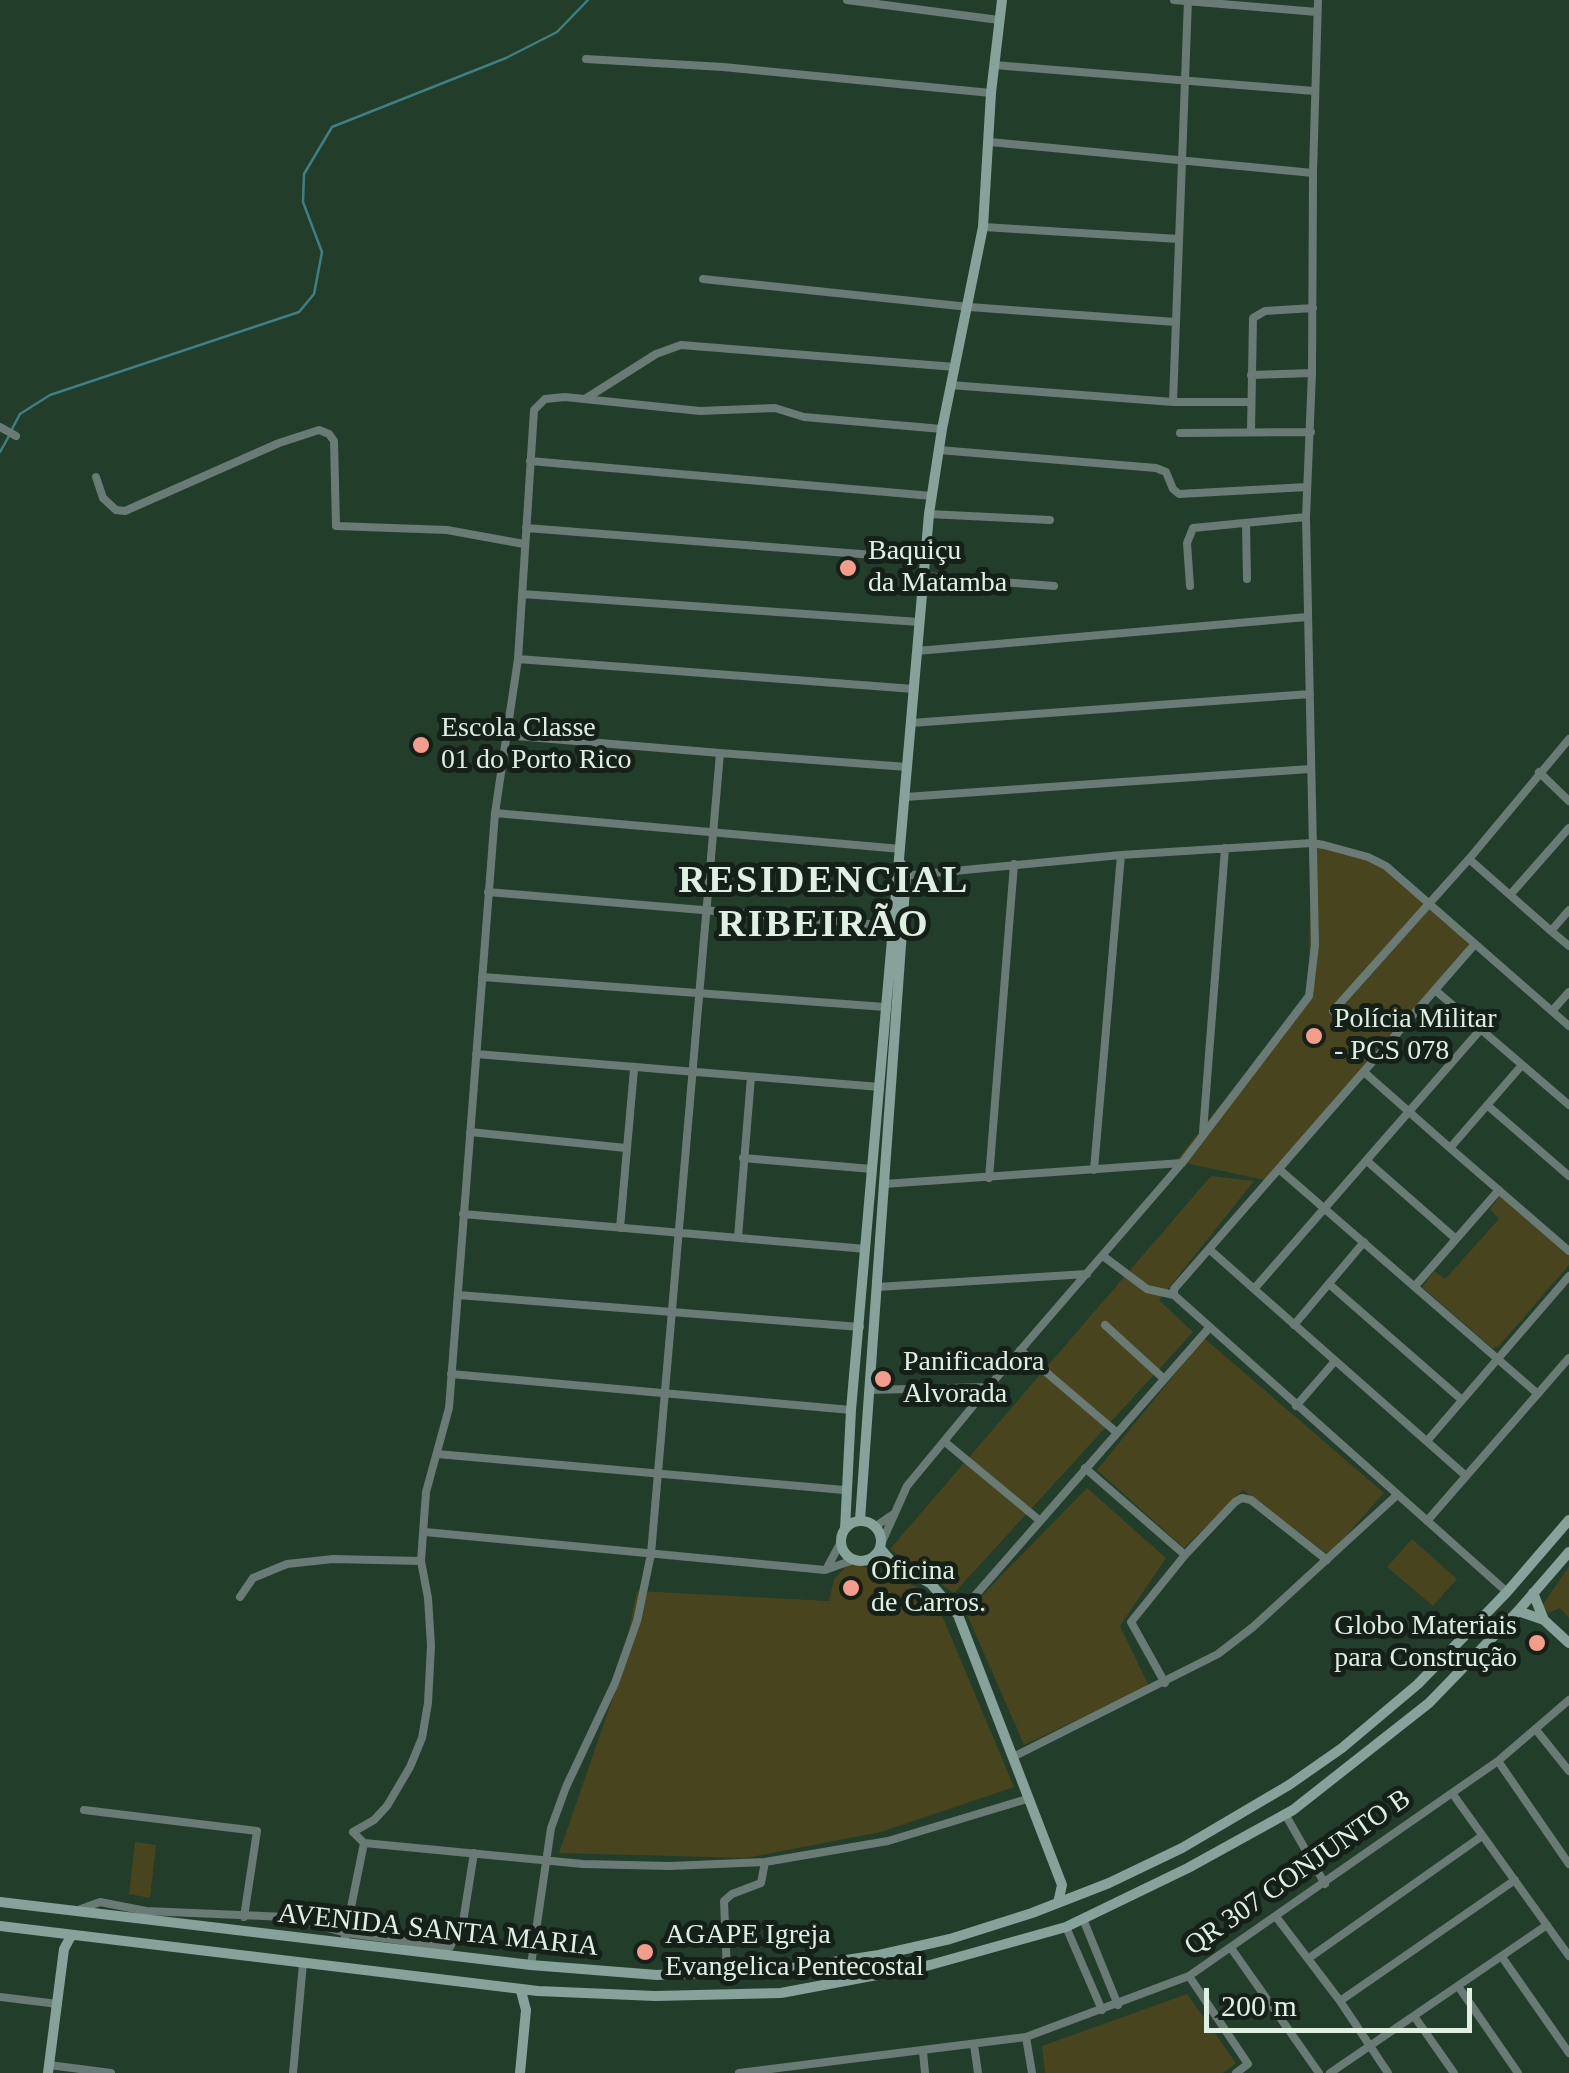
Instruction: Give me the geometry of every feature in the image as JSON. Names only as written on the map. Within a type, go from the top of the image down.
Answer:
[{"type":"main road","points":[[860,1520],[884,1184],[901,849],[919,622],[942,430],[983,227],[991,93],[1002,0]]},
{"type":"main road","points":[[901,872],[885,1007],[841,1542],[843,1550],[854,1560],[910,1571]]},
{"type":"main road","points":[[860,1520],[876,1526],[884,1556],[945,1596],[958,1615],[1062,1885],[1058,1903]]},
{"type":"main road","points":[[845,1529],[860,1520]]},
{"type":"main road","name":"AVENIDA SANTA MARIA","points":[[0,1902],[188,1921],[202,1928],[237,1932],[345,1938],[530,1966],[657,1975],[780,1970],[971,1933],[1058,1903],[1182,1848],[1289,1785],[1418,1684],[1569,1520]]},
{"type":"main road","points":[[869,1560],[881,1546]]},
{"type":"main road","name":"AVENIDA SANTA MARIA","points":[[0,1926],[521,1991],[655,1996],[782,1993],[976,1954],[1083,1919],[1188,1868],[1285,1814],[1342,1774],[1428,1703],[1569,1552]]},
{"type":"main road","points":[[1533,1593],[1544,1620]]},
{"type":"main road","points":[[1518,1610],[1544,1620],[1569,1643]]},
{"type":"main road","points":[[1200,1838],[1208,1857]]},
{"type":"main road","points":[[1182,1848],[1188,1868]]},
{"type":"main road","points":[[1062,1885],[1080,1894]]},
{"type":"main road","points":[[174,1947],[188,1921]]},
{"type":"main road","points":[[198,1950],[196,1936],[202,1928]]},
{"type":"main road","points":[[971,1933],[976,1954]]},
{"type":"main road","points":[[56,1935],[64,1949]]},
{"type":"main road","points":[[49,2069],[64,1949],[70,1936]]},
{"type":"main road","points":[[904,1970],[950,1952],[950,1938]]},
{"type":"main road","points":[[655,1996],[657,1975]]},
{"type":"main road","points":[[520,2073],[526,2010],[521,1991]]},
{"type":"main road","points":[[526,2010],[538,1992]]},
{"type":"street","points":[[847,0],[999,20]]},
{"type":"street","points":[[1174,0],[1317,12]]},
{"type":"street","points":[[881,1546],[908,1486],[1182,1162],[1309,996],[1315,945],[1306,518],[1318,0]]},
{"type":"street","points":[[1172,402],[1188,1]]},
{"type":"street","points":[[586,59],[724,67],[991,93]]},
{"type":"street","points":[[994,66],[1314,91]]},
{"type":"street","points":[[990,142],[1313,173]]},
{"type":"street","points":[[983,227],[1179,239]]},
{"type":"street","points":[[703,280],[969,307],[1175,322]]},
{"type":"street","points":[[1250,432],[1254,315],[1313,308]]},
{"type":"street","points":[[585,399],[656,354],[681,345],[955,367]]},
{"type":"street","points":[[1251,375],[1312,373]]},
{"type":"street","points":[[950,384],[1172,402],[1250,402]]},
{"type":"street","points":[[942,430],[819,419],[775,408],[700,410],[554,397],[538,404],[532,419],[518,659],[495,814],[446,1424],[426,1492],[421,1561],[428,1598],[431,1659],[422,1738],[387,1806],[374,1820],[353,1832],[364,1844],[544,1861],[670,1866],[765,1862],[888,1841],[1028,1799]]},
{"type":"street","points":[[1,428],[16,436]]},
{"type":"street","points":[[96,476],[102,498],[109,506],[125,512],[279,442],[319,430],[334,441],[336,526],[447,530],[524,544]]},
{"type":"street","points":[[1180,433],[1310,432]]},
{"type":"street","points":[[939,450],[1156,468],[1166,472],[1173,490],[1180,494],[1307,487]]},
{"type":"street","points":[[530,461],[932,496]]},
{"type":"street","points":[[930,514],[1050,520]]},
{"type":"street","points":[[1190,586],[1191,530],[1306,518]]},
{"type":"street","points":[[1246,524],[1247,580]]},
{"type":"street","points":[[526,528],[925,558]]},
{"type":"street","points":[[924,576],[1054,586]]},
{"type":"street","points":[[522,594],[919,622]]},
{"type":"street","points":[[917,650],[1307,617]]},
{"type":"street","points":[[518,659],[914,689]]},
{"type":"street","points":[[911,722],[1310,694]]},
{"type":"street","points":[[504,734],[907,766]]},
{"type":"street","points":[[1333,1012],[1569,739]]},
{"type":"street","points":[[530,1966],[544,1861],[556,1812],[615,1683],[637,1621],[652,1554],[720,752]]},
{"type":"street","points":[[905,798],[1310,769]]},
{"type":"street","points":[[1539,772],[1569,801]]},
{"type":"street","points":[[495,814],[901,849]]},
{"type":"street","points":[[1510,895],[1569,828]]},
{"type":"street","points":[[901,872],[1312,843],[1368,857],[1386,866],[1569,1026]]},
{"type":"street","points":[[1203,1136],[1225,848]]},
{"type":"street","points":[[1094,1170],[1121,855]]},
{"type":"street","points":[[1469,859],[1569,946]]},
{"type":"street","points":[[988,1178],[1014,864]]},
{"type":"street","points":[[488,892],[893,926]]},
{"type":"street","points":[[1551,931],[1569,910]]},
{"type":"street","points":[[1174,1295],[1209,1248],[1475,944]]},
{"type":"street","points":[[482,977],[885,1007]]},
{"type":"street","points":[[1435,990],[1565,1102],[1569,1090]]},
{"type":"street","points":[[1552,1011],[1569,992]]},
{"type":"street","points":[[1254,1289],[1481,1029]]},
{"type":"street","points":[[476,1054],[880,1087]]},
{"type":"street","points":[[1450,1148],[1522,1064]]},
{"type":"street","points":[[620,1228],[634,1069]]},
{"type":"street","points":[[1364,1072],[1569,1251]]},
{"type":"street","points":[[738,1237],[751,1077]]},
{"type":"street","points":[[1487,1105],[1569,1176]]},
{"type":"street","points":[[470,1132],[626,1148]]},
{"type":"street","points":[[744,1158],[872,1169]]},
{"type":"street","points":[[1366,1161],[1456,1239]]},
{"type":"street","points":[[884,1184],[1182,1162]]},
{"type":"street","points":[[1280,1170],[1538,1394]]},
{"type":"street","points":[[1415,1286],[1499,1190]]},
{"type":"street","points":[[463,1214],[866,1250]]},
{"type":"street","points":[[1294,1324],[1364,1242]]},
{"type":"street","points":[[1209,1248],[1466,1476]]},
{"type":"street","points":[[1103,1256],[1147,1289],[1174,1295],[1506,1592]]},
{"type":"street","points":[[877,1287],[1087,1274]]},
{"type":"street","points":[[1427,1441],[1569,1276]]},
{"type":"street","points":[[1329,1284],[1462,1400]]},
{"type":"street","points":[[458,1295],[860,1326]]},
{"type":"street","points":[[1104,1326],[1163,1378]]},
{"type":"street","points":[[958,1615],[1209,1328]]},
{"type":"street","points":[[1020,1350],[1115,1431]]},
{"type":"street","points":[[1427,1521],[1569,1358]]},
{"type":"street","points":[[1296,1406],[1335,1361]]},
{"type":"street","points":[[451,1374],[851,1410]]},
{"type":"street","points":[[869,1390],[988,1387]]},
{"type":"street","points":[[945,1442],[1039,1520]]},
{"type":"street","points":[[437,1454],[844,1490]]},
{"type":"street","points":[[1085,1468],[1186,1555]]},
{"type":"street","points":[[1013,1757],[1218,1654],[1398,1495]]},
{"type":"street","points":[[1165,1683],[1131,1622],[1235,1502],[1242,1498],[1251,1500],[1326,1560]]},
{"type":"street","points":[[876,1526],[894,1514]]},
{"type":"street","points":[[425,1532],[825,1570],[854,1560]]},
{"type":"street","points":[[825,1570],[841,1542]]},
{"type":"street","points":[[240,1597],[253,1578],[288,1564],[333,1559],[421,1561]]},
{"type":"street","name":"QR 307 CONJUNTO B","points":[[739,2073],[1026,2037],[1189,1976],[1498,1761],[1569,1700]]},
{"type":"street","points":[[1537,1731],[1569,1770]]},
{"type":"street","points":[[1498,1761],[1569,1864]]},
{"type":"street","points":[[1452,1793],[1569,1956]]},
{"type":"street","points":[[84,1810],[257,1831],[244,1916],[237,1932]]},
{"type":"street","points":[[1285,1814],[1325,1884]]},
{"type":"street","points":[[1309,1958],[1482,1836]]},
{"type":"street","points":[[345,1938],[364,1844]]},
{"type":"street","points":[[78,1910],[100,1902],[188,1921],[244,1916],[300,1919],[345,1938],[450,1947],[463,1922],[474,1853]]},
{"type":"street","points":[[727,1972],[724,1902],[732,1894],[761,1883],[765,1862]]},
{"type":"street","points":[[1340,2001],[1514,1880]]},
{"type":"street","points":[[1276,1918],[1309,1958],[1388,2073]]},
{"type":"street","points":[[1083,1919],[1118,2005]]},
{"type":"street","points":[[1066,1926],[1102,2010]]},
{"type":"street","points":[[1330,2073],[1547,1926]]},
{"type":"street","points":[[1231,1948],[1318,2073]]},
{"type":"street","points":[[1502,1957],[1569,2053]]},
{"type":"street","points":[[293,2073],[304,1963]]},
{"type":"street","points":[[1189,1976],[1254,2073]]},
{"type":"street","points":[[1458,1986],[1518,2073]]},
{"type":"street","points":[[0,1997],[58,2004]]},
{"type":"street","points":[[1414,2016],[1454,2073]]},
{"type":"street","points":[[1026,2037],[1032,2073]]},
{"type":"street","points":[[974,2044],[978,2073]]},
{"type":"street","points":[[923,2050],[925,2073]]},
{"type":"street","points":[[1236,2073],[1248,2064]]},
{"type":"street","points":[[49,2069],[112,2073]]},
{"type":"shaded area","points":[[1312,843],[1364,856],[1387,868],[1475,944],[1269,1181],[1176,1161],[1308,995]]},
{"type":"shaded area","points":[[1211,1176],[1254,1181],[1159,1300],[1193,1332],[954,1593],[890,1549]]},
{"type":"shaded area","points":[[1500,1196],[1569,1256],[1569,1265],[1498,1347],[1492,1348],[1422,1287],[1434,1271],[1445,1279],[1499,1219],[1490,1209]]},
{"type":"shaded area","points":[[1204,1338],[1384,1493],[1329,1555],[1243,1490],[1184,1548],[1097,1470]]},
{"type":"shaded area","points":[[1087,1488],[1166,1558],[1120,1626],[1149,1686],[1024,1745],[966,1612]]},
{"type":"shaded area","points":[[1412,1539],[1457,1579],[1433,1606],[1387,1567]]},
{"type":"shaded area","points":[[851,1562],[915,1586],[943,1618],[1014,1787],[881,1832],[746,1858],[559,1853],[618,1683],[637,1591],[829,1601],[834,1579]]},
{"type":"shaded area","points":[[1569,1566],[1569,1618],[1560,1608],[1548,1613],[1542,1606]]},
{"type":"shaded area","points":[[135,1842],[156,1845],[150,1898],[129,1894]]},
{"type":"shaded area","points":[[1187,1994],[1236,2063],[1223,2073],[1045,2073],[1042,2046]]},
{"type":"waterway","points":[[12,429],[20,414],[50,395],[299,312],[314,294],[322,252],[303,202],[304,174],[332,127],[506,58],[557,32],[588,0]]},
{"type":"waterway","points":[[0,452],[9,436]]},
{"type":"place","name":"Baquiçu da Matamba","points":[[848,568]]},
{"type":"place","name":"Escola Classe 01 do Porto Rico","points":[[421,745]]},
{"type":"place","name":"Polícia Militar - PCS 078","points":[[1314,1036]]},
{"type":"place","name":"Panificadora Alvorada","points":[[883,1379]]},
{"type":"place","name":"Oficina de Carros.","points":[[851,1588]]},
{"type":"place","name":"Globo Materiais para Construção","points":[[1537,1643]]},
{"type":"place","name":"AGAPE Igreja Evangelica Pentecostal","points":[[645,1952]]},
{"type":"district","name":"RESIDENCIAL RIBEIRÃO","points":[[824,904]]}]
